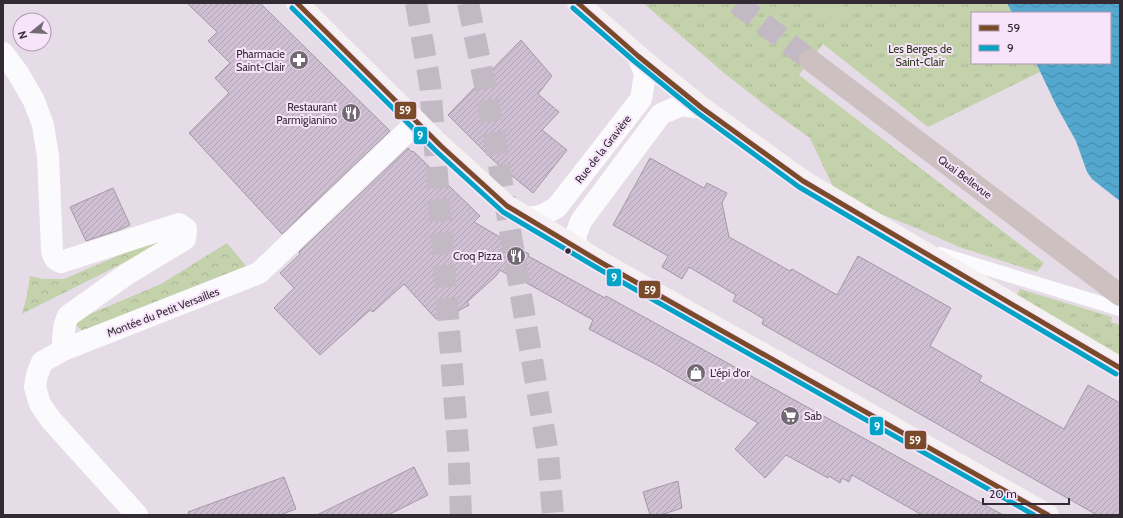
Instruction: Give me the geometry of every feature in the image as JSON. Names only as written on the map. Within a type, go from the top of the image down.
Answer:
[{"type":"highway","name":"Quai Bellevue","points":[[810,60],[1120,295]]},
{"type":"main road","points":[[297,3],[417,122],[507,206],[578,249],[1048,515]]},
{"type":"main road","points":[[578,3],[638,56],[702,108],[803,181],[1120,368]]},
{"type":"street","points":[[3,53],[18,73],[34,101],[43,125],[48,156],[52,251],[53,257],[56,261],[62,262],[179,224],[186,229],[185,239],[127,274],[68,316],[64,324],[62,335],[62,350]]},
{"type":"street","name":"Rue de la Gravière","points":[[526,218],[542,216],[557,207],[642,98],[645,74],[638,56]]},
{"type":"street","points":[[578,249],[575,237],[581,220],[661,114],[682,105],[702,108]]},
{"type":"street","name":"Montée du Petit Versailles","points":[[137,515],[51,420],[40,404],[35,387],[37,375],[42,362],[62,350],[259,273],[417,122]]},
{"type":"lane","points":[[914,246],[1120,309]]},
{"type":"green space","name":"Les Berges de Saint-Clair","points":[[643,3],[1007,3],[1012,12],[971,12],[971,64],[1036,64],[1040,72],[928,127],[823,44],[799,75],[1044,263],[1037,272],[959,247],[876,212],[835,191],[810,138],[724,73]]},
{"type":"green space","points":[[813,3],[844,3],[840,14],[835,19]]},
{"type":"green space","points":[[159,238],[163,243],[22,314],[30,276],[43,279],[64,279]]},
{"type":"green space","points":[[227,243],[246,266],[87,329],[82,330],[76,326],[78,319],[161,284]]},
{"type":"green space","points":[[1020,289],[1112,317],[1111,322],[1120,325],[1120,359],[1015,299]]},
{"type":"water","points":[[1007,3],[1120,3],[1120,201],[1092,179],[1087,172],[1076,141],[1057,107],[1036,64],[1111,64],[1111,12],[1012,12]]},
{"type":"building","points":[[187,3],[260,3],[390,131],[282,234],[189,133],[229,93],[215,78],[230,63],[208,41],[217,32]]},
{"type":"building","points":[[521,40],[552,76],[538,94],[559,112],[542,130],[567,150],[533,193],[493,160],[448,115]]},
{"type":"building","points":[[408,148],[412,152],[413,151],[480,216],[474,222],[529,254],[528,256],[605,298],[606,296],[1003,515],[922,515],[852,475],[849,482],[842,478],[840,483],[786,455],[765,478],[735,449],[758,423],[657,365],[589,329],[593,320],[516,277],[513,278],[500,270],[496,276],[467,302],[469,305],[443,319],[441,317],[436,319],[404,284],[373,312],[370,310],[320,355],[274,308],[294,288],[280,273],[300,254],[299,252]]},
{"type":"building","points":[[650,158],[704,188],[707,183],[727,193],[722,203],[729,237],[790,271],[792,269],[837,295],[858,256],[951,308],[930,346],[982,376],[979,381],[1064,429],[1088,385],[1120,403],[1120,515],[1097,515],[762,324],[764,319],[733,301],[736,295],[689,267],[682,279],[662,267],[668,256],[613,225]]},
{"type":"building","points":[[113,188],[130,225],[86,241],[70,207]]},
{"type":"building","points":[[414,467],[428,495],[388,515],[317,515]]},
{"type":"building","points":[[284,477],[296,509],[280,515],[189,515],[188,512]]},
{"type":"building","points":[[678,481],[682,508],[661,515],[650,515],[643,492]]},
{"type":"tunnel","points":[[416,3],[430,84],[458,446],[461,515]]},
{"type":"tunnel","points":[[468,3],[487,95],[548,454],[553,515]]},
{"type":"tunnel","points":[[737,3],[810,60]]},
{"type":"transit line","name":"59","points":[[297,3],[441,146],[507,206],[602,263],[1048,515]]},
{"type":"transit line","name":"59","points":[[578,3],[638,56],[702,108],[803,181],[1120,368]]},
{"type":"transit line","name":"9","points":[[292,8],[436,151],[503,212],[599,269],[1034,515]]},
{"type":"transit line","name":"9","points":[[573,8],[634,61],[698,113],[799,187],[1116,374]]},
{"type":"place","name":"Pharmacie Saint-Clair","points":[[299,60]]},
{"type":"place","name":"Restaurant Parmigianino","points":[[351,113]]},
{"type":"place","name":"Croq Pizza","points":[[516,256]]},
{"type":"place","name":"L'épi d'or","points":[[696,373]]},
{"type":"place","name":"Sab","points":[[790,416]]}]
